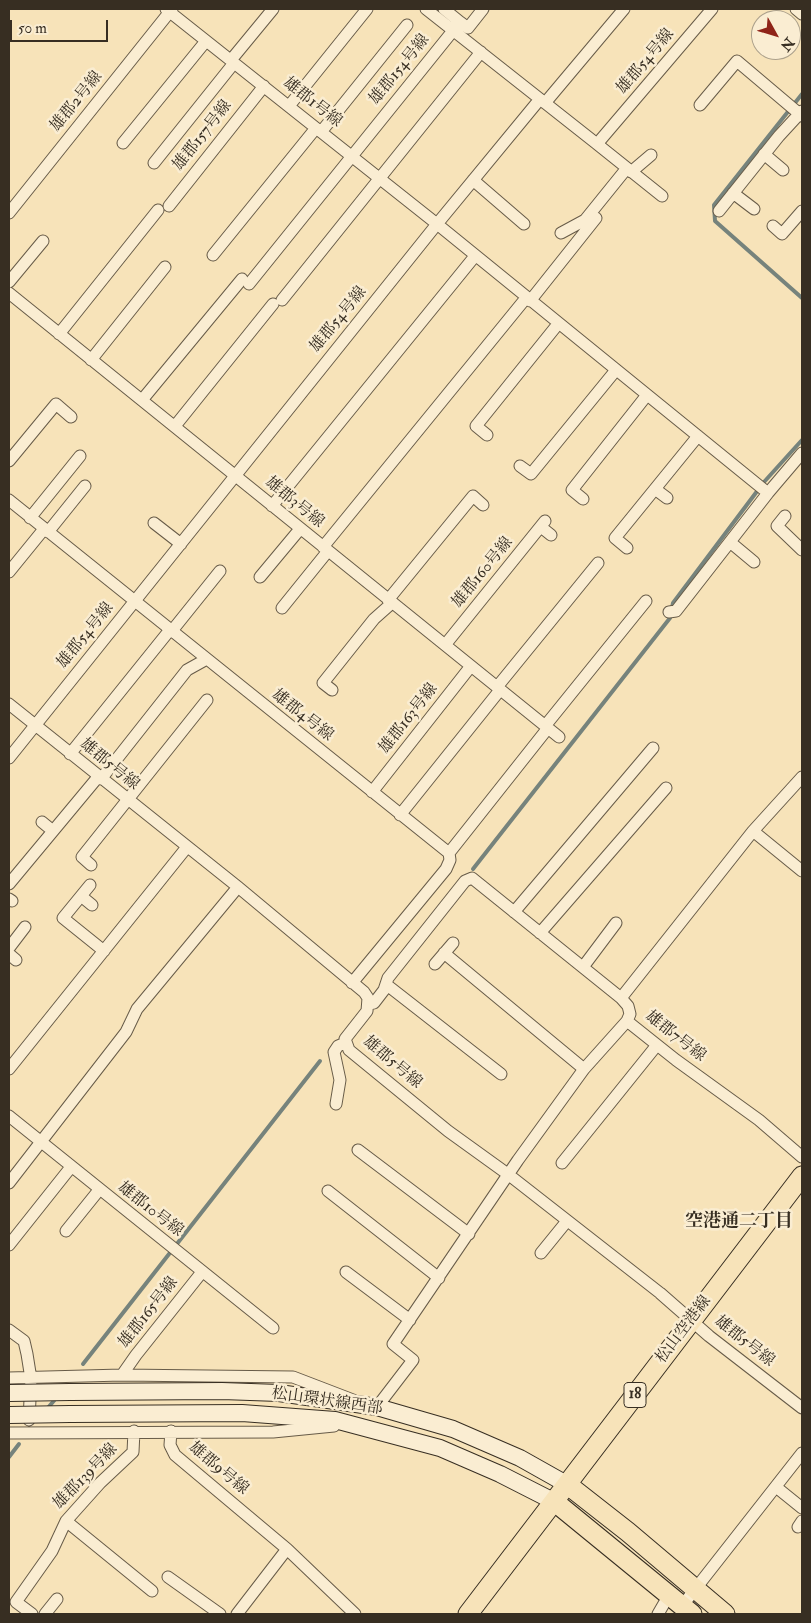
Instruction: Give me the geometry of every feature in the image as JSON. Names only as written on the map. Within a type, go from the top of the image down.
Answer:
[{"type":"main road","name":"松山空港線","points":[[468,1614],[568,1485],[691,1319],[802,1176]]},
{"type":"main road","points":[[568,1485],[725,1614]]},
{"type":"main road","points":[[555,1502],[681,1605]]},
{"type":"street","points":[[154,163],[273,9]]},
{"type":"street","points":[[289,106],[367,9]]},
{"type":"street","points":[[426,9],[457,26],[468,28],[483,9]]},
{"type":"street","points":[[444,9],[481,52],[662,196]]},
{"type":"street","name":"雄郡54号線","points":[[9,758],[473,180],[624,9]]},
{"type":"street","name":"雄郡54号線","points":[[597,144],[712,9]]},
{"type":"street","points":[[796,9],[802,14]]},
{"type":"street","name":"雄郡1号線","points":[[169,10],[437,224],[764,490]]},
{"type":"street","name":"雄郡2号線","points":[[9,213],[169,10]]},
{"type":"street","points":[[213,256],[407,25]]},
{"type":"street","name":"雄郡154号線","points":[[142,400],[351,156],[457,26]]},
{"type":"street","points":[[123,144],[206,41]]},
{"type":"street","points":[[175,426],[481,52]]},
{"type":"street","points":[[700,105],[737,61],[798,111],[719,211]]},
{"type":"street","name":"雄郡157号線","points":[[59,334],[264,86]]},
{"type":"street","points":[[764,154],[784,170]]},
{"type":"street","points":[[561,234],[584,220],[629,170],[651,155]]},
{"type":"street","points":[[473,180],[524,224]]},
{"type":"street","points":[[733,193],[754,209]]},
{"type":"street","points":[[773,226],[782,234],[802,211]]},
{"type":"street","points":[[282,608],[325,549],[596,218]]},
{"type":"street","points":[[588,228],[598,236]]},
{"type":"street","points":[[9,282],[43,241]]},
{"type":"street","points":[[272,506],[475,256]]},
{"type":"street","points":[[91,360],[164,268]]},
{"type":"street","name":"雄郡3号線","points":[[9,293],[237,475],[248,487],[559,737]]},
{"type":"street","points":[[487,435],[476,426],[521,378],[558,324]]},
{"type":"street","points":[[388,363],[398,371]]},
{"type":"street","points":[[520,466],[531,474],[565,422],[616,370]]},
{"type":"street","points":[[582,499],[572,490],[648,396]]},
{"type":"street","points":[[9,461],[56,404],[71,416]]},
{"type":"street","points":[[627,548],[615,538],[698,436]]},
{"type":"street","points":[[672,612],[730,542],[764,490],[802,453]]},
{"type":"street","points":[[30,518],[80,456]]},
{"type":"street","points":[[9,572],[85,486]]},
{"type":"street","points":[[655,488],[666,498]]},
{"type":"street","points":[[332,690],[323,682],[390,601],[437,540],[473,496],[484,504]]},
{"type":"street","name":"雄郡4号線","points":[[9,500],[170,632],[449,853]]},
{"type":"street","points":[[785,516],[777,526],[802,550]]},
{"type":"street","points":[[154,523],[181,544]]},
{"type":"street","name":"雄郡160号線","points":[[445,645],[494,595],[543,524],[551,535]]},
{"type":"street","points":[[260,577],[300,529]]},
{"type":"street","points":[[437,540],[447,549]]},
{"type":"street","points":[[730,542],[754,562]]},
{"type":"street","points":[[400,815],[598,563]]},
{"type":"street","points":[[70,754],[220,571]]},
{"type":"street","points":[[352,983],[446,869],[450,860],[449,853],[646,601]]},
{"type":"street","points":[[9,884],[100,778],[187,670],[205,660]]},
{"type":"street","name":"雄郡163号線","points":[[372,792],[471,666]]},
{"type":"street","points":[[91,865],[82,857],[208,700]]},
{"type":"street","name":"雄郡5号線","points":[[9,704],[238,887],[364,992],[369,1004],[367,1011],[347,1036],[345,1043],[349,1050],[440,1125],[509,1174],[691,1319],[709,1336],[802,1408]]},
{"type":"street","points":[[514,912],[654,748]]},
{"type":"street","points":[[369,1004],[374,1003],[387,985],[388,978],[465,881],[472,878],[621,998],[753,831],[802,777]]},
{"type":"street","points":[[540,933],[665,794]]},
{"type":"street","points":[[42,822],[53,831]]},
{"type":"street","points":[[753,831],[802,871]]},
{"type":"street","points":[[9,1069],[187,847]]},
{"type":"street","points":[[90,885],[63,918],[104,951]]},
{"type":"street","points":[[9,1183],[126,1032],[137,1009],[238,887]]},
{"type":"street","points":[[81,896],[92,905]]},
{"type":"street","points":[[583,967],[616,923]]},
{"type":"street","points":[[9,948],[25,927]]},
{"type":"street","points":[[435,964],[453,943]]},
{"type":"street","points":[[444,953],[584,1069]]},
{"type":"street","points":[[387,985],[501,1074]]},
{"type":"street","name":"雄郡7号線","points":[[621,998],[628,1006],[630,1014],[627,1021],[759,1120],[802,1157]]},
{"type":"street","points":[[9,1378],[31,1379],[122,1375],[293,1377],[370,1406],[413,1360],[393,1344],[509,1174],[584,1069],[627,1021]]},
{"type":"street","points":[[336,1104],[340,1080],[334,1052],[338,1046],[345,1043]]},
{"type":"street","points":[[562,1163],[656,1044]]},
{"type":"street","name":"雄郡10号線","points":[[9,1116],[273,1328]]},
{"type":"street","points":[[358,1150],[468,1234]]},
{"type":"street","points":[[9,1245],[71,1167]]},
{"type":"street","points":[[66,1231],[99,1190]]},
{"type":"street","points":[[328,1191],[343,1196],[439,1278]]},
{"type":"street","points":[[541,1253],[567,1221]]},
{"type":"street","name":"雄郡165号線","points":[[122,1375],[202,1272]]},
{"type":"street","points":[[346,1272],[410,1320]]},
{"type":"street","points":[[9,1330],[24,1341],[31,1379],[29,1432]]},
{"type":"street","name":"松山環状線西部","points":[[9,1393],[222,1390],[279,1393],[370,1406],[453,1429],[520,1458],[568,1485]]},
{"type":"street","name":"松山環状線西部","points":[[9,1415],[242,1413],[335,1420],[440,1448],[500,1474],[555,1502]]},
{"type":"street","points":[[9,1432],[273,1432],[325,1426],[366,1427]]},
{"type":"street","name":"雄郡139号線","points":[[32,1614],[13,1598],[52,1551],[66,1521],[100,1483],[133,1452],[134,1431]]},
{"type":"street","name":"雄郡9号線","points":[[171,1431],[170,1445],[175,1455],[286,1549],[355,1614]]},
{"type":"street","points":[[658,1614],[681,1605],[696,1589],[802,1453]]},
{"type":"street","points":[[776,1487],[802,1508]]},
{"type":"street","points":[[66,1521],[152,1591]]},
{"type":"street","points":[[237,1614],[286,1549]]},
{"type":"street","points":[[168,1577],[220,1614]]},
{"type":"street","points":[[45,1614],[57,1599]]},
{"type":"waterway","points":[[802,94],[714,205],[715,221],[802,298]]},
{"type":"waterway","points":[[473,869],[670,618],[673,603],[764,482],[802,440]]},
{"type":"waterway","points":[[83,1364],[320,1061]]},
{"type":"waterway","points":[[47,1409],[57,1397]]},
{"type":"waterway","points":[[9,1457],[19,1444]]},
{"type":"district","name":"空港通二丁目","points":[[739,1222]]}]
